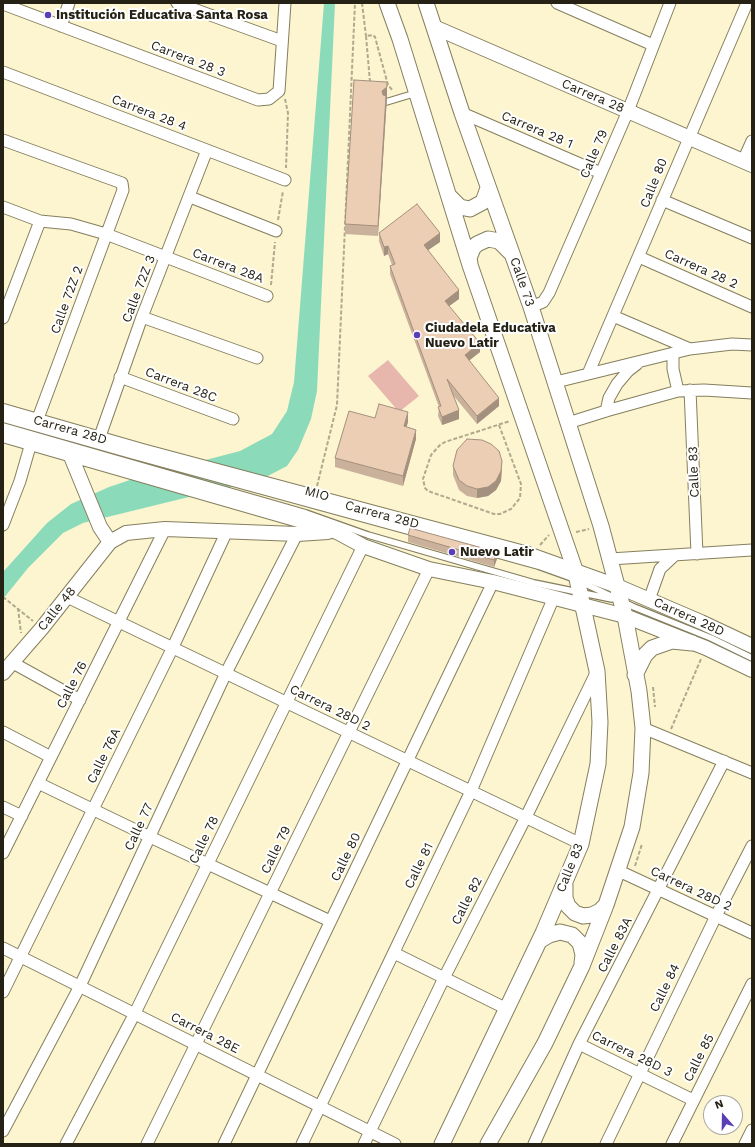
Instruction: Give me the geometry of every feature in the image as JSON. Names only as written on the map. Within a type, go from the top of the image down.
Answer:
[{"type":"main road","points":[[387,3],[400,39],[470,265],[579,587]]},
{"type":"main road","name":"Calle 73","points":[[426,3],[488,188],[532,307],[568,423],[578,450],[617,586]]},
{"type":"main road","points":[[450,197],[456,205],[470,209],[483,202],[488,188]]},
{"type":"main road","points":[[470,265],[469,258],[473,248],[488,239],[499,241],[504,244],[514,259]]},
{"type":"main road","points":[[488,1144],[545,1042],[582,966],[619,871],[632,827],[638,797],[643,747],[643,728],[625,616],[617,586]]},
{"type":"main road","name":"Calle 83","points":[[442,1144],[539,941],[581,844],[595,780],[600,742],[597,671],[579,587]]},
{"type":"main road","points":[[635,675],[645,655],[652,648],[672,641],[682,641],[699,645]]},
{"type":"main road","points":[[565,880],[565,898],[568,906],[575,913],[583,916],[592,915],[600,911],[606,904]]},
{"type":"main road","points":[[539,941],[549,935],[560,932],[572,935],[580,943],[583,955],[582,966]]},
{"type":"street","points":[[61,26],[69,3]]},
{"type":"street","points":[[176,3],[282,41]]},
{"type":"street","points":[[279,91],[285,3]]},
{"type":"street","points":[[557,3],[653,45]]},
{"type":"street","name":"Calle 79","points":[[532,307],[543,302],[548,296],[628,111],[670,3]]},
{"type":"street","name":"Calle 80","points":[[588,374],[746,3]]},
{"type":"street","name":"Carrera 28 3","points":[[3,4],[258,100],[269,99],[279,91]]},
{"type":"street","name":"Carrera 28","points":[[434,27],[748,163]]},
{"type":"street","name":"Carrera 28 4","points":[[3,72],[285,180]]},
{"type":"street","name":"Carrera 28 1","points":[[462,113],[601,173]]},
{"type":"street","name":"Calle 72Z 2","points":[[3,140],[122,183],[123,190],[37,421]]},
{"type":"street","points":[[748,163],[752,142]]},
{"type":"street","name":"Calle 72Z 3","points":[[99,439],[142,317],[190,197],[207,150]]},
{"type":"street","points":[[190,197],[276,230]]},
{"type":"street","points":[[662,200],[752,238]]},
{"type":"street","name":"Carrera 28A","points":[[3,207],[40,221],[70,224],[106,234],[267,296]]},
{"type":"street","points":[[3,318],[40,221]]},
{"type":"street","name":"Carrera 28 2","points":[[639,257],[752,307]]},
{"type":"street","points":[[613,316],[690,349]]},
{"type":"street","points":[[142,317],[257,358]]},
{"type":"street","points":[[556,382],[690,349],[732,344],[752,345]]},
{"type":"street","points":[[673,353],[672,369],[678,391]]},
{"type":"street","points":[[606,410],[617,384],[639,361]]},
{"type":"street","name":"Carrera 28C","points":[[120,377],[233,420]]},
{"type":"street","name":"Calle 83","points":[[690,390],[697,554]]},
{"type":"street","points":[[568,423],[606,410],[678,391],[704,390],[752,393]]},
{"type":"street","name":"Carrera 28D","points":[[3,411],[99,439],[136,453],[313,496],[528,554],[625,616],[699,645],[752,670]]},
{"type":"street","name":"Carrera 28D","points":[[3,435],[106,465],[239,498],[337,532],[363,546],[429,568],[554,597],[579,587],[617,586],[701,622],[752,646]]},
{"type":"street","points":[[3,525],[20,481],[31,443]]},
{"type":"street","points":[[70,454],[100,527],[110,542],[126,533],[165,529],[297,534],[337,532]]},
{"type":"street","name":"Calle 76","points":[[3,853],[165,529]]},
{"type":"street","name":"Calle 76A","points":[[3,992],[22,957],[173,647],[227,531]]},
{"type":"street","name":"Calle 77","points":[[3,1131],[80,986],[226,673],[297,534]]},
{"type":"street","name":"Calle 48","points":[[8,668],[42,628],[110,542]]},
{"type":"street","name":"Calle 78","points":[[66,1144],[135,1014],[363,546]]},
{"type":"street","points":[[610,559],[752,550]]},
{"type":"street","points":[[649,600],[660,569],[675,555]]},
{"type":"street","name":"Calle 79","points":[[147,1144],[429,568]]},
{"type":"street","name":"Calle 80","points":[[224,1144],[256,1074],[493,582]]},
{"type":"street","name":"Carrera 28D 2","points":[[67,597],[581,844]]},
{"type":"street","name":"Calle 81","points":[[302,1144],[471,791],[554,597]]},
{"type":"street","points":[[8,668],[80,700]]},
{"type":"street","name":"Calle 82","points":[[364,1144],[444,978],[526,817],[597,671]]},
{"type":"street","points":[[643,728],[724,760],[752,773]]},
{"type":"street","points":[[3,732],[51,757]]},
{"type":"street","name":"Calle 83A","points":[[534,1144],[579,1044],[659,890],[724,760]]},
{"type":"street","points":[[38,783],[94,808],[150,837],[330,921]]},
{"type":"street","points":[[3,807],[22,816]]},
{"type":"street","name":"Calle 84","points":[[606,1144],[716,916],[752,846]]},
{"type":"street","name":"Carrera 28D 2","points":[[619,871],[752,933]]},
{"type":"street","name":"Carrera 28E","points":[[3,948],[395,1144]]},
{"type":"street","points":[[394,953],[507,1009]]},
{"type":"street","name":"Calle 85","points":[[672,1144],[752,984]]},
{"type":"street","name":"Carrera 28D 3","points":[[579,1044],[693,1100]]},
{"type":"street","points":[[745,1144],[752,1130]]},
{"type":"lane","points":[[386,102],[416,92]]},
{"type":"lane","name":"MIO","points":[[3,419],[136,453],[262,491],[419,534]]},
{"type":"lane","name":"MIO","points":[[3,426],[120,460],[239,498],[306,513],[368,536],[534,583],[579,587],[621,601]]},
{"type":"lane","name":"MIO","points":[[486,552],[538,566],[579,587],[621,601],[711,638],[752,658]]},
{"type":"path","points":[[313,496],[337,405],[355,3]]},
{"type":"path","points":[[362,3],[370,86]]},
{"type":"path","points":[[366,36],[375,36],[388,87],[392,91],[399,91]]},
{"type":"path","name":"Carrera 28A","points":[[267,296],[272,284],[276,230],[285,180],[288,112],[286,103],[279,91]]},
{"type":"path","points":[[499,425],[520,484],[520,498],[511,509],[500,514],[494,514],[428,491],[425,488],[423,479],[429,459],[434,450],[445,442],[513,420]]},
{"type":"path","points":[[3,597],[42,628]]},
{"type":"path","points":[[18,608],[23,650]]},
{"type":"path","points":[[667,737],[699,645]]},
{"type":"shaded area","points":[[324,3],[335,3],[317,391],[311,419],[298,450],[287,466],[262,479],[83,523],[63,533],[28,568],[3,599],[3,572],[47,523],[71,504],[109,487],[133,479],[240,451],[272,434],[287,411],[294,382]]},
{"type":"shaded area","points":[[388,360],[419,396],[399,412],[368,376]]},
{"type":"building","points":[[354,80],[387,82],[387,87],[382,91],[383,95],[386,96],[378,226],[345,224]]},
{"type":"building","points":[[417,204],[440,233],[424,245],[459,290],[445,301],[480,343],[465,355],[499,398],[477,416],[447,379],[459,410],[442,417],[438,407],[441,406],[390,266],[395,264],[388,246],[384,247],[379,233]]},
{"type":"building","points":[[379,404],[408,412],[404,426],[416,430],[403,476],[335,458],[349,411],[375,418]]},
{"type":"building","points":[[467,439],[482,440],[491,444],[499,451],[502,461],[501,471],[496,481],[488,487],[477,489],[467,486],[459,480],[453,466],[457,450]]},
{"type":"building","points":[[410,528],[497,552],[494,560],[408,535]]},
{"type":"place","name":"Institución Educativa Santa Rosa","points":[[48,15]]},
{"type":"place","name":"Ciudadela Educativa Nuevo Latir","points":[[417,335]]},
{"type":"place","name":"Nuevo Latir","points":[[452,552]]}]
